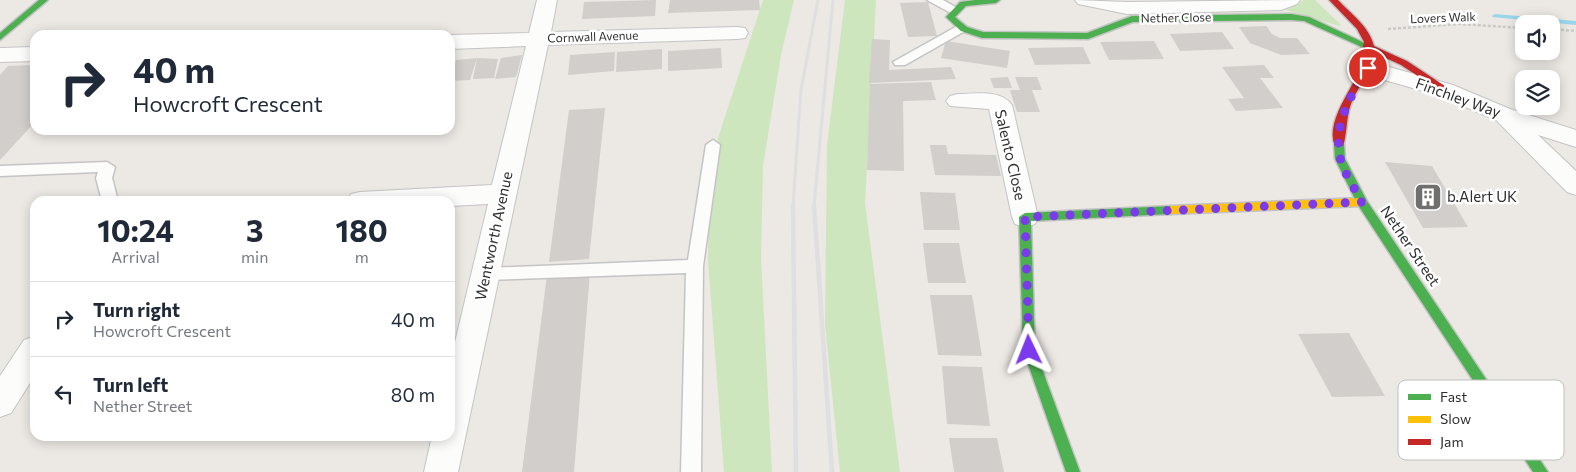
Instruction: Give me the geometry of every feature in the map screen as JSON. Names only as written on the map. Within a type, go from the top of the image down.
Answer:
[{"type":"street","points":[[0,37],[44,0]]},
{"type":"street","name":"Wentworth Avenue","points":[[455,413],[547,0]]},
{"type":"street","points":[[961,28],[950,17],[953,9],[973,0],[996,0]]},
{"type":"street","name":"Nether Close","points":[[1085,0],[1127,8],[1281,4],[1290,0]]},
{"type":"street","points":[[1333,0],[1362,31],[1368,58]]},
{"type":"street","name":"Nether Close","points":[[961,28],[982,35],[1088,36],[1104,33],[1119,23],[1132,19],[1291,17],[1306,19],[1333,30],[1368,58]]},
{"type":"street","name":"Cornwall Avenue","points":[[455,42],[737,33]]},
{"type":"street","points":[[0,55],[30,54]]},
{"type":"street","name":"Finchley Way","points":[[1368,58],[1502,114],[1576,139]]},
{"type":"street","name":"Nether Street","points":[[1368,58],[1346,102],[1338,135],[1340,159],[1362,202],[1480,380]]},
{"type":"street","name":"Salento Close","points":[[958,101],[991,100],[1000,105],[1025,217]]},
{"type":"street","points":[[1502,114],[1576,186]]},
{"type":"street","points":[[455,196],[504,194]]},
{"type":"street","points":[[1073,472],[1029,350],[1025,217],[1362,202]]},
{"type":"street","points":[[0,403],[30,357]]},
{"type":"street","name":"Wentworth Avenue","points":[[441,472],[449,441]]},
{"type":"street","name":"Nether Street","points":[[1533,460],[1541,472]]},
{"type":"lane","points":[[933,0],[953,9]]},
{"type":"lane","points":[[900,62],[961,28]]},
{"type":"lane","points":[[691,472],[695,266],[713,145]]},
{"type":"lane","points":[[0,171],[106,166],[104,178],[109,196]]},
{"type":"lane","points":[[486,274],[695,266]]},
{"type":"path","name":"Lovers Walk","points":[[1362,31],[1459,24],[1515,27]]},
{"type":"path","points":[[1560,30],[1576,31]]},
{"type":"green space","points":[[763,0],[794,0],[781,55],[763,166],[761,258],[772,472],[724,472],[708,261],[709,201],[718,138]]},
{"type":"green space","points":[[845,0],[876,0],[865,203],[900,472],[840,472],[825,324],[827,145]]},
{"type":"green space","points":[[1304,0],[1315,0],[1341,25],[1286,10]]},
{"type":"building","points":[[656,0],[655,16],[582,19],[584,2]]},
{"type":"building","points":[[670,0],[759,0],[760,10],[668,13]]},
{"type":"building","points":[[928,2],[937,36],[908,37],[900,3]]},
{"type":"building","points":[[1266,26],[1272,34],[1280,38],[1297,38],[1310,54],[1281,55],[1250,43],[1239,27]]},
{"type":"building","points":[[1222,32],[1234,49],[1180,51],[1170,34]]},
{"type":"building","points":[[872,39],[890,40],[889,70],[951,67],[956,79],[869,83]]},
{"type":"building","points":[[946,41],[1010,51],[1007,68],[941,58]]},
{"type":"building","points":[[1154,41],[1164,59],[1109,60],[1100,42]]},
{"type":"building","points":[[1083,47],[1091,64],[1035,65],[1028,48]]},
{"type":"building","points":[[721,48],[722,68],[668,71],[668,51]]},
{"type":"building","points":[[662,49],[662,69],[616,72],[617,52]]},
{"type":"building","points":[[615,52],[614,71],[568,75],[570,55]]},
{"type":"building","points":[[522,55],[516,77],[495,79],[501,58]]},
{"type":"building","points":[[477,58],[498,59],[494,78],[473,79]]},
{"type":"building","points":[[477,58],[470,80],[455,81],[456,60]]},
{"type":"building","points":[[30,65],[30,127],[0,160],[0,75],[8,66]]},
{"type":"building","points":[[1264,65],[1274,78],[1260,78],[1283,108],[1236,111],[1228,99],[1244,98],[1222,67]]},
{"type":"building","points":[[1008,77],[1012,88],[994,88],[990,78]]},
{"type":"building","points":[[1015,77],[1037,77],[1042,90],[1032,90],[1040,112],[1017,112],[1010,90],[1020,90]]},
{"type":"building","points":[[931,82],[936,100],[903,101],[904,171],[867,170],[870,84]]},
{"type":"building","points":[[605,108],[589,259],[549,262],[569,110]]},
{"type":"building","points":[[930,145],[946,145],[948,154],[996,155],[1001,176],[935,175]]},
{"type":"building","name":"b.Alert UK","points":[[1385,162],[1432,166],[1468,227],[1423,228]]},
{"type":"building","points":[[920,192],[955,193],[960,230],[924,230]]},
{"type":"building","points":[[923,243],[959,243],[966,283],[928,283]]},
{"type":"building","points":[[590,272],[574,472],[522,472],[547,275]]},
{"type":"building","points":[[930,295],[972,295],[982,356],[938,355]]},
{"type":"building","points":[[1349,333],[1385,396],[1332,397],[1298,334]]},
{"type":"building","points":[[942,366],[982,367],[990,426],[947,424]]},
{"type":"building","points":[[949,438],[997,438],[1004,472],[954,472]]},
{"type":"waterway","points":[[1495,16],[1576,23]]},
{"type":"railway","points":[[793,206],[801,90],[818,0]]},
{"type":"railway","points":[[814,206],[833,0]]},
{"type":"railway","points":[[793,206],[796,472]]},
{"type":"railway","points":[[814,206],[832,472]]},
{"type":"traffic: fast","points":[[0,37],[44,0]]},
{"type":"traffic: fast","points":[[996,0],[963,4],[950,17],[964,29],[982,35],[1088,36],[1132,19],[1291,17],[1306,19],[1367,46]]},
{"type":"traffic: fast","points":[[1339,144],[1340,159],[1362,202],[1480,380]]},
{"type":"traffic: fast","points":[[1073,472],[1029,350],[1025,217],[1171,210]]},
{"type":"traffic: fast","points":[[1533,460],[1541,472]]},
{"type":"traffic: slow","points":[[1171,210],[1362,202]]},
{"type":"traffic: jam","points":[[1333,0],[1363,31],[1370,52],[1366,69],[1351,93],[1345,107],[1340,128],[1339,144]]},
{"type":"traffic: jam","points":[[1367,46],[1404,63],[1445,90]]},
{"type":"place","name":"b.Alert UK","points":[[1428,197]]},
{"type":"route","points":[[1029,350],[1025,217],[1362,202],[1340,159],[1338,135],[1346,102],[1368,68]]}]
